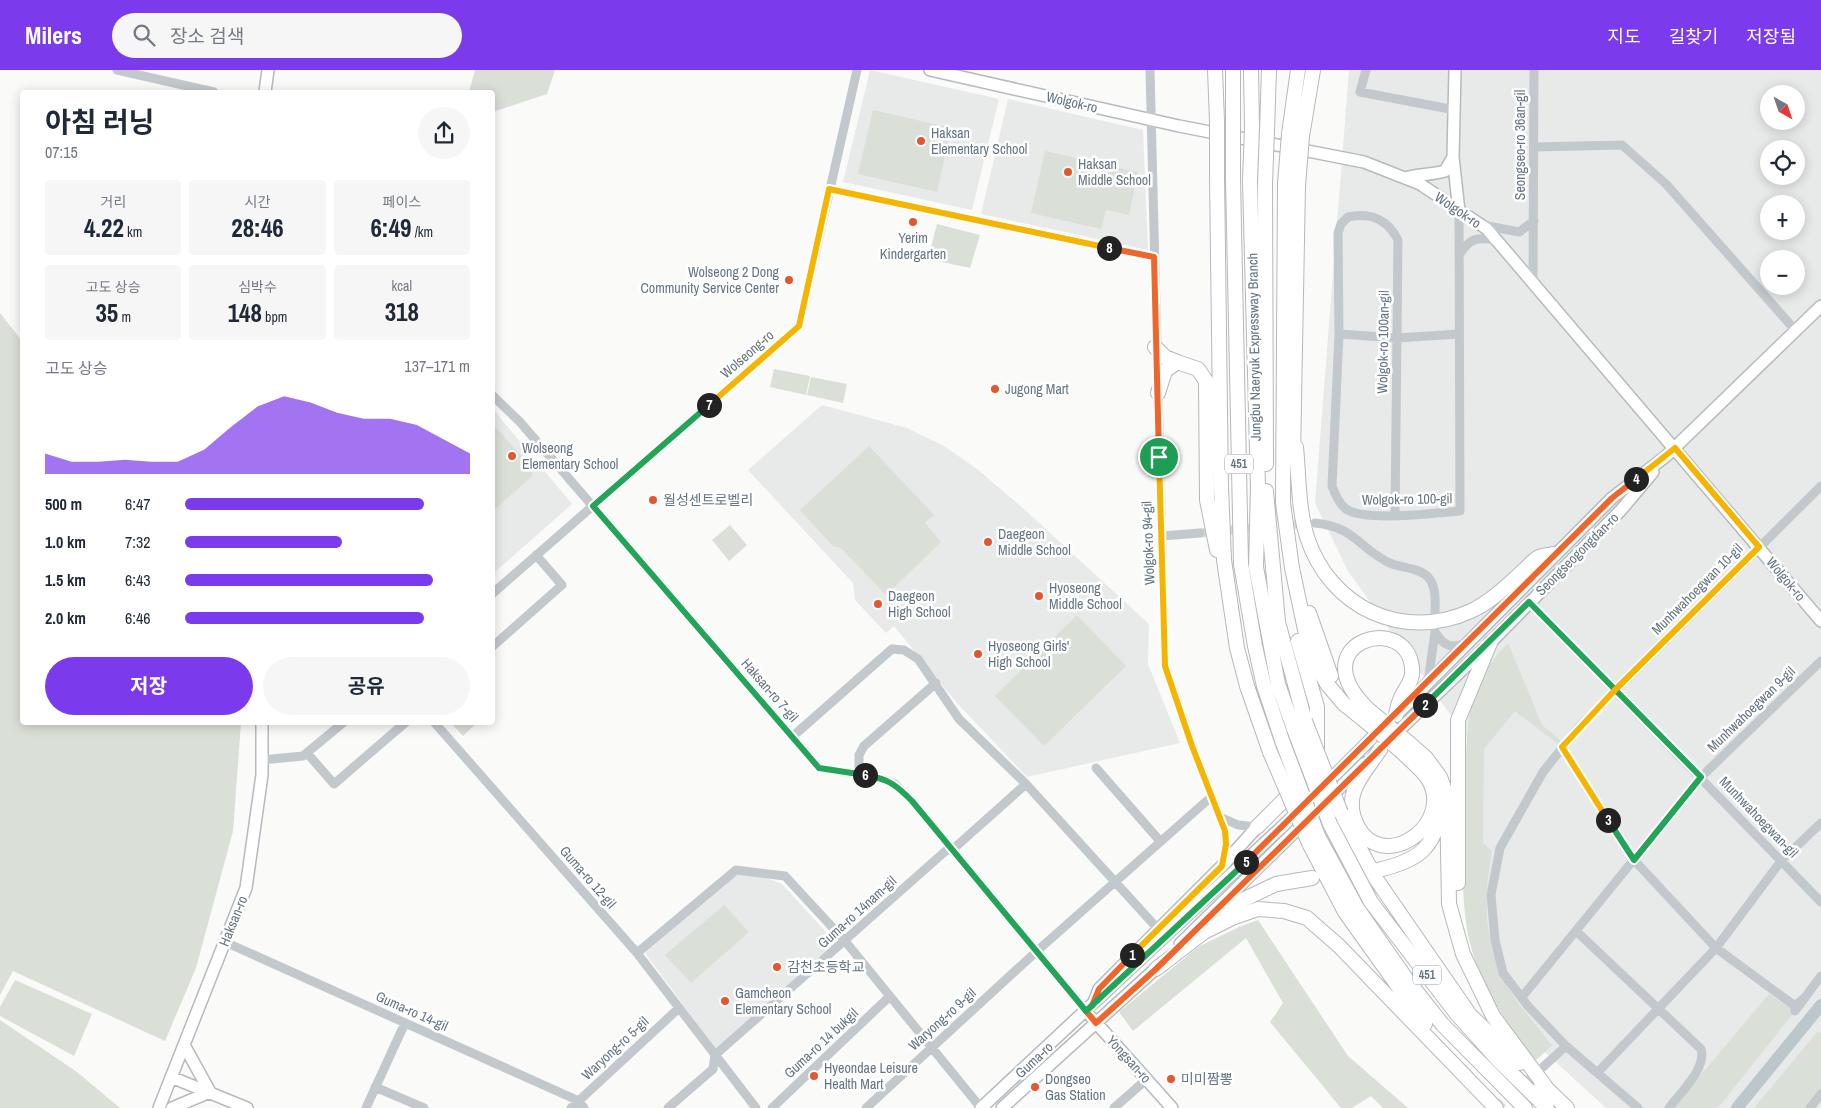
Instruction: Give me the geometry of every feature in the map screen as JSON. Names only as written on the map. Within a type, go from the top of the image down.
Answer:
[{"type":"highway","points":[[1214,70],[1217,121],[1221,487],[1224,560],[1237,648]]},
{"type":"highway","name":"Jungbu Naeryuk Expressway Branch","points":[[1233,70],[1233,180],[1242,564],[1255,646],[1264,686],[1314,839],[1357,908],[1405,977],[1442,1024],[1525,1108]]},
{"type":"highway","name":"Jungbu Naeryuk Expressway Branch","points":[[1251,70],[1252,127],[1250,181],[1258,488],[1256,566],[1278,684],[1299,725],[1330,824],[1371,902],[1456,1013],[1547,1108]]},
{"type":"highway","points":[[1269,70],[1265,184],[1266,502],[1278,622],[1299,725],[1341,813],[1376,879],[1470,1015],[1568,1108]]},
{"type":"highway","points":[[1298,70],[1284,400],[1283,503],[1292,568],[1310,653],[1328,684],[1344,704],[1367,715]]},
{"type":"highway","points":[[1296,135],[1313,70]]},
{"type":"highway","points":[[1292,185],[1294,419],[1291,503],[1310,618],[1331,676],[1350,700],[1424,761],[1436,780],[1443,797],[1440,820],[1430,841],[1418,856],[1399,865],[1378,870]]},
{"type":"highway","points":[[1155,347],[1165,357],[1198,369],[1206,381],[1207,500],[1237,648],[1247,686],[1270,752],[1314,839],[1345,912],[1404,998],[1473,1085]]},
{"type":"highway","points":[[1158,393],[1165,371],[1177,362]]},
{"type":"highway","points":[[1257,827],[1295,790],[1314,760],[1318,749],[1317,707],[1305,671],[1282,570],[1275,502],[1284,400]]},
{"type":"highway","points":[[1294,419],[1302,513],[1307,537],[1318,565],[1329,580],[1343,595],[1362,608],[1398,621],[1419,623],[1445,620],[1480,605],[1502,590],[1540,556],[1554,554]]},
{"type":"highway","points":[[1367,715],[1344,676],[1345,665],[1353,647],[1363,641],[1380,637],[1389,639],[1404,651],[1412,667],[1412,676],[1400,699],[1396,715]]},
{"type":"highway","points":[[1457,934],[1458,720],[1490,643]]},
{"type":"highway","points":[[1405,747],[1426,758],[1440,777],[1447,796],[1449,904],[1457,934],[1476,985],[1494,1016],[1548,1090]]},
{"type":"highway","points":[[1381,748],[1354,791],[1352,816],[1361,834],[1378,846],[1400,846],[1415,838],[1425,828],[1432,812],[1432,787],[1405,747]]},
{"type":"highway","points":[[1156,969],[1204,932],[1230,906],[1276,884],[1312,878]]},
{"type":"highway","points":[[1204,932],[1232,918],[1258,909],[1284,911],[1307,918],[1338,946],[1496,1108]]},
{"type":"main road","points":[[265,90],[268,70]]},
{"type":"main road","name":"Wolgok-ro","points":[[930,70],[1150,119],[1364,162],[1420,184],[1480,225],[1496,240],[1533,281],[1623,390],[1675,448],[1821,621]]},
{"type":"main road","points":[[1455,70],[1453,157],[1459,211]]},
{"type":"main road","points":[[1404,178],[1445,170],[1453,157]]},
{"type":"main road","name":"Seongseogongdan-ro","points":[[1096,1023],[1156,969],[1490,643],[1621,510],[1666,457],[1821,306]]},
{"type":"main road","name":"Seongseogongdan-ro","points":[[1089,1008],[1278,832],[1612,498],[1666,457]]},
{"type":"main road","name":"Haksan-ro","points":[[159,1108],[246,888],[262,760],[262,725]]},
{"type":"main road","points":[[1089,1008],[1099,989],[1222,866],[1257,827]]},
{"type":"main road","name":"Yongsan-ro","points":[[1089,1008],[1096,1023],[1172,1108]]},
{"type":"main road","name":"Guma-ro","points":[[981,1108],[1089,1008]]},
{"type":"main road","name":"Guma-ro","points":[[1002,1108],[1096,1023]]},
{"type":"main road","points":[[184,1045],[210,1092]]},
{"type":"main road","points":[[171,1077],[247,1108]]},
{"type":"main road","points":[[172,1108],[210,1092]]},
{"type":"street","points":[[117,70],[205,90]]},
{"type":"street","name":"Wolseong-ro","points":[[495,591],[799,326],[857,70]]},
{"type":"street","name":"Wolgok-ro 94-gil","points":[[1150,70],[1155,347],[1158,393],[1165,666],[1225,831],[1226,844],[1222,866]]},
{"type":"street","points":[[1366,70],[1360,92],[1455,110]]},
{"type":"street","name":"Seongseo-ro 36an-gil","points":[[1533,281],[1534,70]]},
{"type":"street","points":[[1534,147],[1622,145],[1666,184],[1796,330]]},
{"type":"street","points":[[829,189],[1154,257]]},
{"type":"street","name":"Wolgok-ro 100-gil","points":[[1341,224],[1338,233],[1339,334],[1332,486],[1345,508],[1354,513],[1395,516],[1460,512],[1459,211]]},
{"type":"street","name":"Wolgok-ro 100an-gil","points":[[1341,224],[1348,217],[1372,216],[1382,220],[1393,230],[1398,240],[1395,516]]},
{"type":"street","points":[[1480,225],[1519,232],[1534,221]]},
{"type":"street","points":[[1459,255],[1466,244],[1480,237],[1496,240]]},
{"type":"street","points":[[1339,334],[1397,338],[1459,334]]},
{"type":"street","name":"Haksan-ro 7-gil","points":[[495,398],[520,422],[819,768],[880,778],[895,784],[912,801],[950,849],[1037,951],[1089,1008]]},
{"type":"street","name":"Munhwahoegwan 10-gil","points":[[1638,1108],[1566,1046],[1503,973],[1494,940],[1491,895],[1500,848],[1543,772],[1562,747],[1614,691],[1821,486]]},
{"type":"street","points":[[1314,523],[1341,528],[1356,537],[1378,557],[1428,576],[1434,588],[1435,614]]},
{"type":"street","points":[[1162,536],[1200,532]]},
{"type":"street","points":[[495,644],[562,584],[536,555]]},
{"type":"street","name":"Munhwahoegwan-gil","points":[[1529,602],[1821,902]]},
{"type":"street","points":[[1428,682],[1435,632],[1443,644],[1449,646],[1456,647],[1469,642]]},
{"type":"street","points":[[792,737],[892,648],[904,650],[918,659],[959,719],[1026,784],[1158,929]]},
{"type":"street","name":"Munhwahoegwan 9-gil","points":[[1522,997],[1701,777],[1821,661]]},
{"type":"street","points":[[859,774],[859,754],[864,746],[936,683]]},
{"type":"street","points":[[262,760],[304,756],[340,725]]},
{"type":"street","points":[[307,753],[334,784],[403,725]]},
{"type":"street","name":"Guma-ro 12-gil","points":[[437,725],[637,952],[756,1108]]},
{"type":"street","points":[[1562,747],[1634,860],[1716,948],[1795,1006],[1795,1011],[1821,976]]},
{"type":"street","points":[[1096,768],[1160,840]]},
{"type":"street","name":"Guma-ro 14nam-gil","points":[[716,1055],[1026,784]]},
{"type":"street","name":"Waryong-ro 9-gil","points":[[866,1108],[1037,951],[1211,796]]},
{"type":"street","points":[[1220,818],[1238,825],[1257,827]]},
{"type":"street","points":[[1598,1072],[1716,948],[1781,861],[1821,823]]},
{"type":"street","points":[[637,952],[736,870],[785,876],[845,941],[981,1108]]},
{"type":"street","points":[[1576,931],[1701,1049],[1703,1056],[1700,1067],[1669,1108]]},
{"type":"street","name":"Guma-ro 14-gil","points":[[225,942],[582,1105]]},
{"type":"street","name":"Guma-ro 14 bukgil","points":[[772,1108],[889,997]]},
{"type":"street","name":"Waryong-ro 5-gil","points":[[571,1108],[582,1105],[679,1008]]},
{"type":"street","points":[[366,1108],[405,1023]]},
{"type":"street","points":[[1543,1067],[1566,1046]]},
{"type":"street","points":[[668,1108],[713,1069],[716,1055]]},
{"type":"street","points":[[1114,1108],[1147,1079]]},
{"type":"street","points":[[376,1087],[424,1108]]},
{"type":"street","points":[[1810,1108],[1821,1094]]},
{"type":"shaded area","points":[[475,70],[555,70],[547,94],[495,111],[495,90],[470,90]]},
{"type":"shaded area","name":"Haksan Elementary School","points":[[870,70],[999,99],[972,210],[843,182]]},
{"type":"shaded area","points":[[1349,70],[1821,70],[1821,1108],[1606,1108],[1523,1032],[1472,929],[1472,745],[1348,571],[1315,503]]},
{"type":"shaded area","name":"Haksan Middle School","points":[[1008,99],[1143,130],[1148,250],[981,214]]},
{"type":"shaded area","points":[[873,110],[951,128],[937,192],[858,174]]},
{"type":"shaded area","points":[[1045,151],[1138,172],[1129,215],[1106,210],[1101,229],[1031,213]]},
{"type":"shaded area","points":[[937,224],[980,235],[970,268],[928,259]]},
{"type":"shaded area","points":[[0,313],[20,338],[20,725],[241,725],[233,831],[196,968],[165,1041],[13,971],[0,995]]},
{"type":"shaded area","points":[[774,369],[810,376],[806,395],[770,387]]},
{"type":"shaded area","points":[[811,377],[847,384],[843,403],[807,395]]},
{"type":"shaded area","points":[[822,405],[907,428],[944,446],[977,469],[1024,509],[1149,624],[1148,664],[1180,743],[1027,777],[956,702],[894,626],[886,633],[855,600],[853,583],[748,470]]},
{"type":"shaded area","name":"Wolseong Elementary School","points":[[495,412],[572,504],[495,570]]},
{"type":"shaded area","points":[[495,426],[533,469],[532,476],[495,509]]},
{"type":"shaded area","points":[[869,446],[934,515],[925,523],[941,542],[886,595],[841,548],[833,546],[800,510]]},
{"type":"shaded area","points":[[730,525],[747,545],[729,561],[712,540]]},
{"type":"shaded area","points":[[1077,615],[1126,666],[1044,746],[995,696]]},
{"type":"shaded area","points":[[1508,643],[1542,725],[1561,741],[1558,744],[1515,711],[1484,749],[1483,843],[1492,851],[1487,898],[1488,928],[1495,959],[1506,984],[1552,1046],[1536,1060],[1514,1033],[1495,1004],[1480,973],[1469,939],[1464,903],[1463,867],[1466,768],[1470,712],[1482,674]]},
{"type":"shaded area","points":[[453,725],[475,725],[463,736]]},
{"type":"shaded area","name":"Gamcheon Elementary School","points":[[759,875],[782,884],[835,942],[716,1049],[645,953],[731,876]]},
{"type":"shaded area","points":[[724,905],[749,932],[691,983],[665,955]]},
{"type":"shaded area","points":[[1258,920],[1348,1056],[1408,1108],[1383,1108],[1371,1096],[1352,1108],[1341,1108],[1270,1022],[1283,1003],[1246,938],[1133,1031],[1119,1012],[1198,947]]},
{"type":"shaded area","points":[[15,980],[92,1014],[74,1056],[0,1016],[0,1007]]},
{"type":"shaded area","points":[[1769,994],[1795,1011],[1718,1108],[1673,1108]]},
{"type":"shaded area","points":[[0,1020],[77,1072],[120,1108],[0,1108]]},
{"type":"shaded area","points":[[1818,1031],[1821,1033],[1821,1091],[1807,1108],[1754,1108]]},
{"type":"waterway","points":[[1737,1108],[1821,1005]]},
{"type":"tunnel","points":[[1200,533],[1307,523]]},
{"type":"tunnel","points":[[1496,1108],[1539,1070]]},
{"type":"place","name":"Haksan Elementary School","points":[[921,141]]},
{"type":"place","name":"Haksan Middle School","points":[[1068,172]]},
{"type":"place","name":"Yerim Kindergarten","points":[[913,222]]},
{"type":"place","name":"Wolseong 2 Dong Community Service Center","points":[[789,280]]},
{"type":"place","name":"Jugong Mart","points":[[995,389]]},
{"type":"place","name":"Wolseong Elementary School","points":[[512,456]]},
{"type":"place","name":"월성센트로벨리","points":[[653,500]]},
{"type":"place","name":"Daegeon Middle School","points":[[988,542]]},
{"type":"place","name":"Hyoseong Middle School","points":[[1039,596]]},
{"type":"place","name":"Daegeon High School","points":[[878,604]]},
{"type":"place","name":"Hyoseong Girls' High School","points":[[978,654]]},
{"type":"place","name":"감천초등학교","points":[[777,967]]},
{"type":"place","name":"Gamcheon Elementary School","points":[[725,1001]]},
{"type":"place","name":"Hyeondae Leisure Health Mart","points":[[814,1076]]},
{"type":"place","name":"미미짬뽕","points":[[1171,1079]]},
{"type":"place","name":"Dongseo Gas Station","points":[[1035,1087]]},
{"type":"route","points":[[1159,457],[1154,257],[829,189],[799,326],[593,506],[819,768],[880,778],[895,784],[912,801],[1086,1011],[1092,1006],[1208,898],[1284,825],[1612,498],[1675,448],[1759,547],[1614,691],[1562,747],[1634,860],[1701,777],[1614,691],[1529,602],[1490,643],[1243,881],[1156,969],[1096,1023],[1086,1011],[1092,1006],[1099,989],[1222,866],[1226,844],[1225,831],[1192,746],[1165,666],[1159,457]]}]
